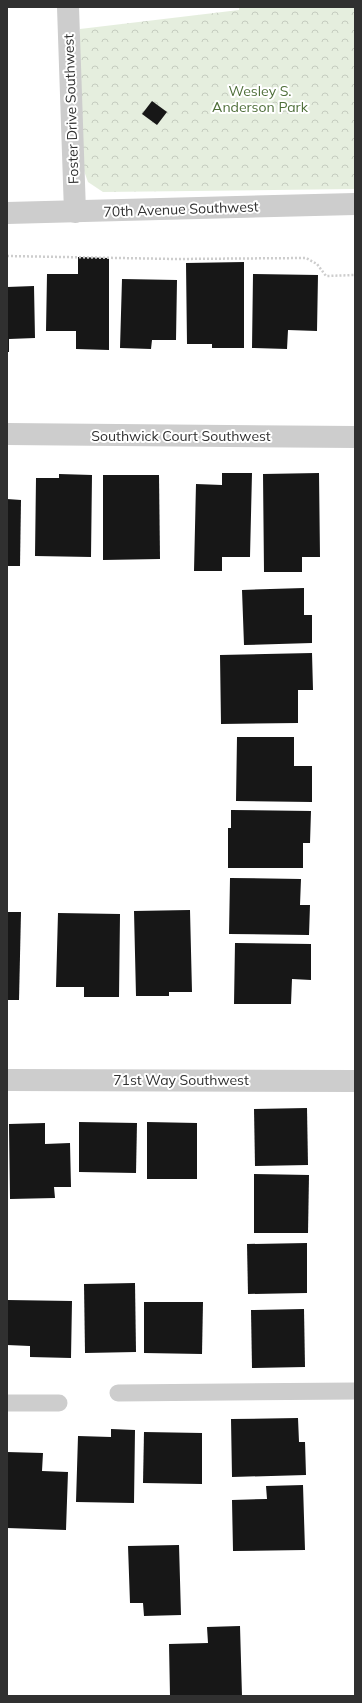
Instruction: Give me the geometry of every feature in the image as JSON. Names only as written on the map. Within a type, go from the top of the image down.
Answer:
[{"type":"street","name":"Foster Drive Southwest","points":[[68,7],[74,212]]},
{"type":"street","name":"70th Avenue Southwest","points":[[7,213],[355,204]]},
{"type":"street","name":"Southwick Court Southwest","points":[[7,434],[355,437]]},
{"type":"street","name":"71st Way Southwest","points":[[7,1080],[355,1081]]},
{"type":"lane","points":[[118,1393],[355,1391]]},
{"type":"lane","points":[[7,1404],[59,1404]]},
{"type":"path","points":[[7,256],[175,259],[306,258],[317,264],[326,276],[355,275]]},
{"type":"green space","name":"Wesley S. Anderson Park","points":[[239,7],[355,7],[355,189],[103,192],[88,182],[80,160],[80,29],[239,10]]},
{"type":"building","points":[[152,101],[167,112],[157,125],[142,114]]},
{"type":"building","points":[[78,257],[109,258],[109,350],[76,349],[76,331],[46,331],[47,274],[78,274]]},
{"type":"building","points":[[244,262],[244,348],[212,348],[212,344],[187,344],[186,263]]},
{"type":"building","points":[[253,274],[318,275],[317,331],[288,330],[287,349],[252,348]]},
{"type":"building","points":[[122,279],[177,280],[176,340],[152,340],[151,349],[120,348]]},
{"type":"building","points":[[34,286],[35,338],[9,339],[9,352],[7,352],[7,287]]},
{"type":"building","points":[[222,473],[252,473],[250,557],[222,557],[222,571],[194,571],[196,484],[222,485]]},
{"type":"building","points":[[319,473],[320,557],[302,557],[302,572],[264,572],[263,474]]},
{"type":"building","points":[[59,474],[92,475],[91,557],[35,556],[36,478],[59,478]]},
{"type":"building","points":[[103,475],[159,475],[160,559],[103,560]]},
{"type":"building","points":[[7,499],[21,500],[20,566],[7,566]]},
{"type":"building","points":[[304,588],[304,615],[312,615],[312,643],[244,645],[242,590]]},
{"type":"building","points":[[312,653],[313,690],[298,690],[298,723],[221,724],[220,655]]},
{"type":"building","points":[[237,737],[294,737],[294,766],[312,766],[312,802],[236,801]]},
{"type":"building","points":[[231,810],[311,811],[310,843],[303,843],[303,868],[228,868],[228,828],[231,828]]},
{"type":"building","points":[[230,878],[301,879],[300,905],[310,905],[309,935],[229,934]]},
{"type":"building","points":[[190,910],[192,992],[169,992],[169,996],[136,996],[134,911]]},
{"type":"building","points":[[7,912],[21,912],[19,1000],[7,1000]]},
{"type":"building","points":[[58,913],[120,914],[119,997],[84,997],[84,987],[56,987]]},
{"type":"building","points":[[235,943],[311,944],[311,980],[292,979],[291,1004],[234,1004]]},
{"type":"building","points":[[307,1108],[308,1165],[255,1166],[254,1109]]},
{"type":"building","points":[[79,1122],[137,1123],[136,1173],[79,1172]]},
{"type":"building","points":[[147,1122],[197,1123],[197,1179],[147,1179]]},
{"type":"building","points":[[45,1123],[45,1144],[70,1143],[71,1187],[54,1187],[55,1198],[10,1199],[9,1124]]},
{"type":"building","points":[[254,1174],[309,1175],[308,1233],[254,1233]]},
{"type":"building","points":[[307,1243],[307,1293],[248,1294],[247,1244]]},
{"type":"building","points":[[135,1283],[136,1352],[85,1353],[84,1284]]},
{"type":"building","points":[[7,1300],[72,1301],[71,1358],[30,1357],[30,1346],[7,1345]]},
{"type":"building","points":[[144,1302],[203,1302],[202,1354],[144,1353]]},
{"type":"building","points":[[304,1309],[305,1367],[252,1368],[251,1310]]},
{"type":"building","points":[[298,1418],[299,1442],[305,1442],[306,1475],[232,1477],[231,1419]]},
{"type":"building","points":[[111,1429],[135,1430],[134,1503],[76,1502],[78,1436],[111,1437]]},
{"type":"building","points":[[144,1432],[202,1433],[202,1484],[143,1483]]},
{"type":"building","points":[[7,1452],[43,1453],[42,1471],[68,1472],[66,1530],[7,1528]]},
{"type":"building","points":[[303,1485],[305,1550],[233,1551],[232,1500],[267,1499],[266,1486]]},
{"type":"building","points":[[179,1545],[181,1615],[144,1616],[143,1603],[130,1603],[128,1546]]},
{"type":"building","points":[[240,1626],[242,1696],[170,1696],[169,1644],[208,1643],[207,1627]]}]
